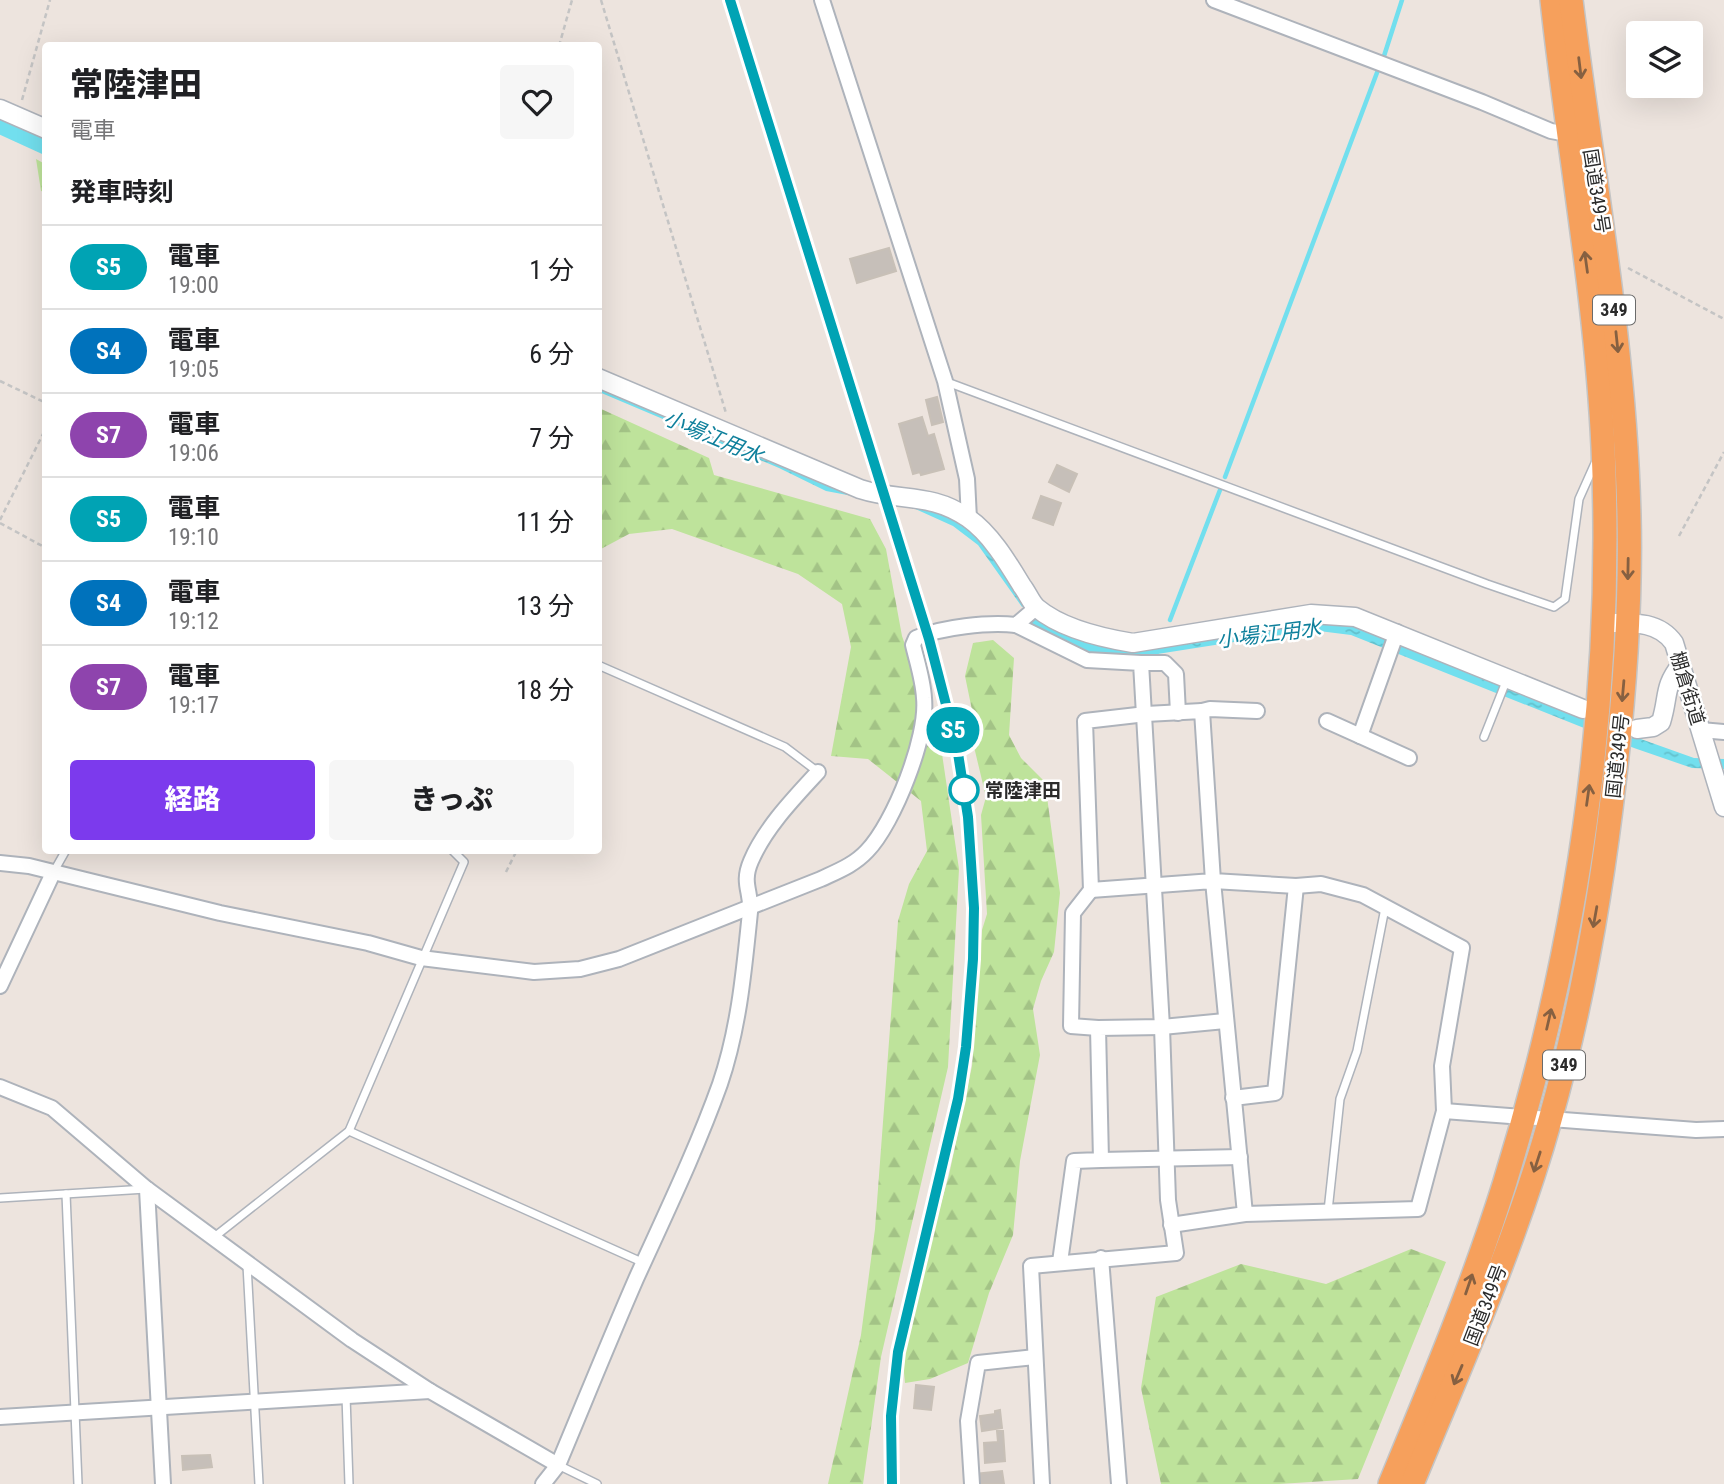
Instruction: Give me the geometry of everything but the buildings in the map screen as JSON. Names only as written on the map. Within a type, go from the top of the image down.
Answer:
[{"type":"highway","name":"国道349号","points":[[1412,1484],[1496,1282],[1550,1120],[1586,973],[1606,857],[1618,745],[1628,623],[1627,457],[1609,267],[1578,134],[1552,0]]},
{"type":"highway","name":"国道349号","points":[[1390,1484],[1452,1333],[1504,1185],[1543,1044],[1567,937],[1595,743],[1605,623],[1603,444],[1578,134],[1571,0]]},
{"type":"street","points":[[822,0],[945,382],[967,479],[969,519]]},
{"type":"street","points":[[1214,0],[1401,70],[1551,131],[1578,134]]},
{"type":"street","points":[[0,109],[42,127]]},
{"type":"street","points":[[602,380],[860,489],[875,494],[921,498],[943,505],[969,519],[995,547],[1037,607],[1072,628],[1133,643],[1311,614],[1355,617],[1394,642],[1583,709]]},
{"type":"street","points":[[1016,625],[1037,607]]},
{"type":"street","points":[[0,863],[29,866],[220,913],[368,943],[421,958],[534,972],[580,969],[619,959],[751,907],[848,867],[865,853],[879,837],[914,759],[922,733],[925,698],[913,645],[916,638],[941,631],[1002,623],[1016,625],[1087,660],[1165,663],[1176,674],[1178,713]]},
{"type":"street","name":"棚倉街道","points":[[1605,623],[1655,626],[1667,633],[1674,643],[1724,807]]},
{"type":"street","points":[[1360,736],[1394,642]]},
{"type":"street","points":[[1042,1484],[1031,1266],[1101,1258],[1176,1254],[1171,1225],[1167,1160],[1146,714],[1141,663]]},
{"type":"street","points":[[1637,729],[1653,727],[1661,722],[1665,709],[1666,687],[1681,665]]},
{"type":"street","points":[[1225,1021],[1162,1027],[1072,1026],[1073,913],[1091,890],[1085,721],[1210,709],[1257,711]]},
{"type":"street","points":[[1202,711],[1213,881],[1245,1214]]},
{"type":"street","points":[[1327,721],[1409,758]]},
{"type":"street","points":[[1701,730],[1724,733]]},
{"type":"street","points":[[543,1484],[558,1465],[694,1150],[720,1083],[742,994],[751,907],[745,882],[751,861],[783,811],[818,772]]},
{"type":"street","points":[[0,986],[53,873]]},
{"type":"street","points":[[1091,890],[1213,881],[1296,886],[1321,884],[1363,895],[1462,948],[1442,1066],[1444,1111],[1418,1209],[1245,1214],[1171,1225]]},
{"type":"street","points":[[1233,1098],[1275,1093],[1296,886]]},
{"type":"street","points":[[1098,1028],[1101,1160]]},
{"type":"street","points":[[0,1087],[52,1108],[147,1189],[352,1340],[430,1391],[558,1465]]},
{"type":"street","points":[[1444,1111],[1696,1130],[1724,1129]]},
{"type":"street","points":[[1060,1262],[1074,1161],[1240,1157]]},
{"type":"street","points":[[147,1189],[163,1484]]},
{"type":"street","points":[[1101,1258],[1119,1484]]},
{"type":"street","points":[[972,1484],[968,1422],[978,1363],[1035,1357]]},
{"type":"street","points":[[0,1417],[430,1391]]},
{"type":"lane","points":[[945,382],[1554,607],[1565,598],[1579,499],[1603,444]]},
{"type":"lane","points":[[602,667],[785,747],[818,772]]},
{"type":"lane","points":[[1484,737],[1506,682]]},
{"type":"lane","points":[[53,873],[64,854]]},
{"type":"lane","points":[[213,1238],[349,1130],[464,862],[456,854]]},
{"type":"lane","points":[[1328,1212],[1340,1099],[1357,1051],[1385,907]]},
{"type":"lane","points":[[349,1130],[644,1263]]},
{"type":"lane","points":[[0,1198],[147,1189]]},
{"type":"lane","points":[[66,1194],[78,1484]]},
{"type":"lane","points":[[247,1262],[259,1484]]},
{"type":"lane","points":[[346,1396],[349,1484]]},
{"type":"lane","points":[[558,1465],[597,1484]]},
{"type":"path","points":[[17,117],[50,0]]},
{"type":"path","points":[[560,42],[572,0]]},
{"type":"path","points":[[601,0],[733,433]]},
{"type":"path","points":[[1609,267],[1624,265],[1724,319]]},
{"type":"path","points":[[0,381],[42,401]]},
{"type":"path","points":[[42,436],[0,521],[42,546]]},
{"type":"path","points":[[1679,536],[1724,452]]},
{"type":"path","points":[[506,872],[515,854]]},
{"type":"green space","points":[[36,159],[42,162],[41,191]]},
{"type":"green space","points":[[602,409],[709,458],[714,475],[870,519],[886,549],[902,636],[941,747],[959,869],[948,1067],[881,1357],[863,1484],[828,1484],[861,1335],[875,1229],[898,921],[909,884],[927,851],[921,801],[868,759],[831,756],[851,647],[842,604],[798,574],[672,529],[629,534],[602,548]]},
{"type":"green space","points":[[993,640],[1014,658],[1009,735],[1021,758],[1045,782],[1060,893],[1054,952],[1041,981],[1033,1009],[1040,1055],[1020,1161],[1013,1235],[989,1293],[968,1363],[930,1379],[905,1383],[903,1363],[911,1310],[949,1175],[972,1066],[982,930],[987,914],[981,815],[986,797],[970,730],[973,715],[965,676],[973,643]]},
{"type":"green space","points":[[1411,1249],[1446,1262],[1358,1479],[1279,1484],[1161,1484],[1141,1388],[1156,1297],[1241,1264],[1326,1284]]},
{"type":"water","points":[[602,384],[916,501],[959,520],[985,540],[1029,604],[1022,607],[978,545],[953,526],[911,507],[826,491],[779,468],[602,393]]},
{"type":"water","points":[[1309,621],[1355,625],[1638,738],[1694,758],[1724,759],[1724,769],[1692,768],[1634,748],[1351,635],[1311,630],[1132,658],[1131,650]]},
{"type":"waterway","points":[[1384,56],[1402,0]]},
{"type":"waterway","points":[[1225,477],[1378,70]]},
{"type":"waterway","name":"小場江用水","points":[[0,126],[42,145]]},
{"type":"waterway","points":[[1170,620],[1220,490]]},
{"type":"waterway","name":"小場江用水","points":[[1034,619],[1060,639],[1088,651],[1118,654],[1151,651]]},
{"type":"railway","points":[[730,0],[850,379],[932,654],[957,755],[972,857],[973,957],[966,1053],[944,1163],[910,1290],[897,1354],[893,1386],[892,1484]]},
{"type":"train","name":"S5","points":[[730,0],[929,639],[957,747],[968,817],[974,908],[966,1047],[958,1099],[898,1352],[891,1416],[892,1484]]},
{"type":"place","name":"常陸津田","points":[[964,790]]}]
